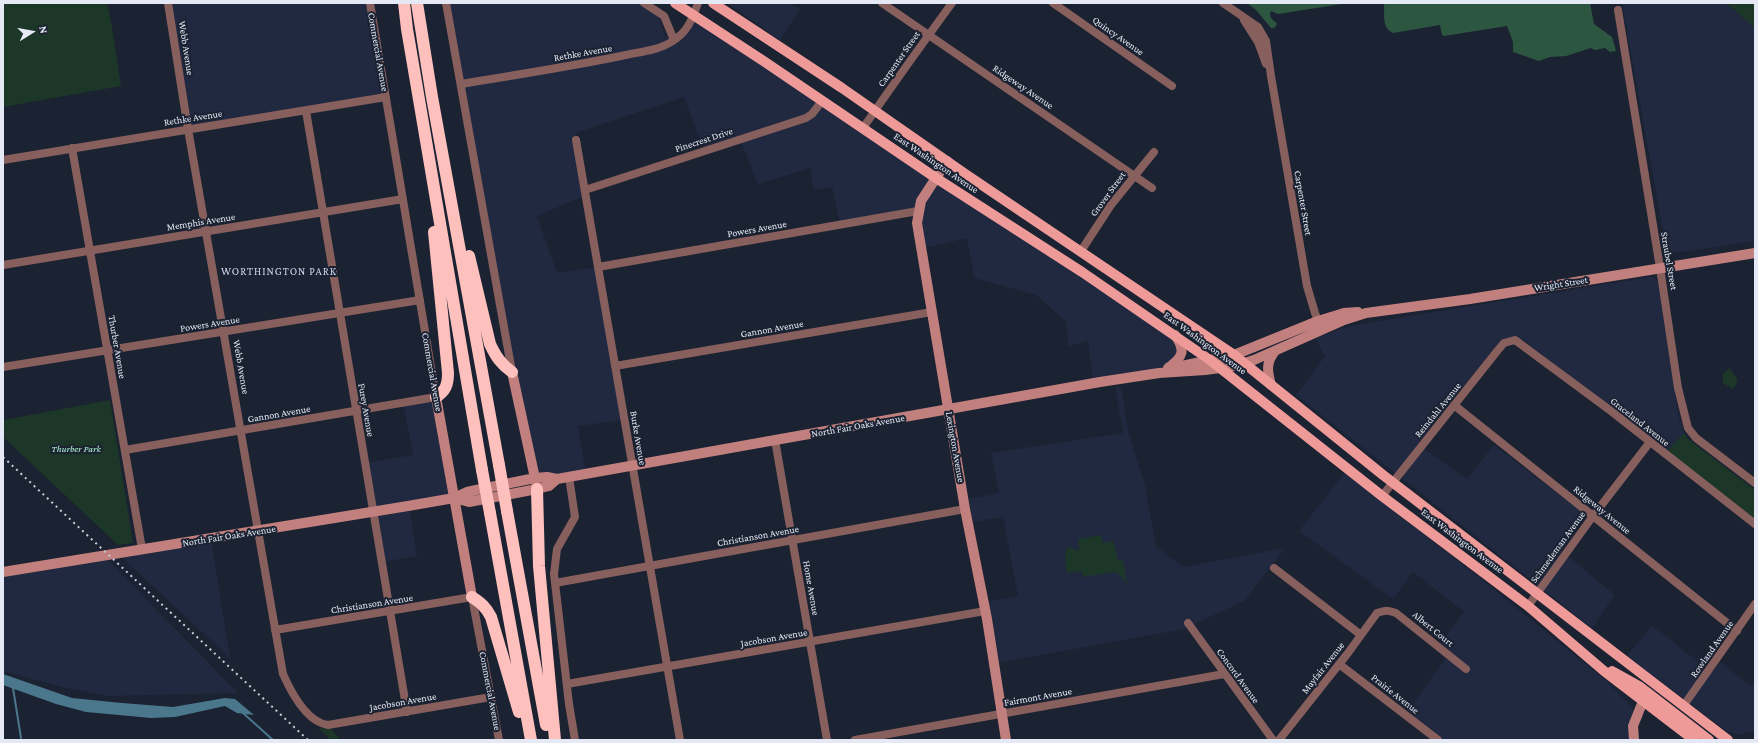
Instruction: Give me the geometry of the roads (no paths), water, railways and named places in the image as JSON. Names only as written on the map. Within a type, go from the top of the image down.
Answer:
[{"type":"highway","points":[[400,3],[407,29]]},
{"type":"highway","points":[[404,3],[437,209],[531,740]]},
{"type":"highway","points":[[417,3],[432,97],[549,740]]},
{"type":"highway","points":[[432,97],[490,344],[496,357],[503,366],[512,372]]},
{"type":"highway","points":[[436,397],[445,390],[448,383],[434,234],[437,209]]},
{"type":"highway","points":[[536,484],[539,566],[555,740]]},
{"type":"highway","points":[[472,597],[486,608],[491,617],[527,740]]},
{"type":"main road","name":"East Washington Avenue","points":[[675,3],[936,178],[1082,272],[1210,360],[1382,496],[1528,606],[1604,671],[1694,740]]},
{"type":"main road","name":"East Washington Avenue","points":[[713,3],[875,111],[1234,355],[1394,483],[1728,740]]},
{"type":"main road","points":[[1604,671],[1614,671],[1639,686],[1709,740]]},
{"type":"main road","points":[[1652,709],[1653,716],[1683,740]]},
{"type":"street","name":"Webb Avenue","points":[[168,3],[188,129],[242,430],[283,674],[290,691],[300,705],[319,722]]},
{"type":"street","name":"Commercial Avenue","points":[[370,3],[436,397],[499,740]]},
{"type":"street","points":[[446,3],[462,84],[512,372],[536,484]]},
{"type":"street","points":[[644,3],[664,16],[674,40]]},
{"type":"street","name":"Rethke Avenue","points":[[462,84],[621,56],[662,47],[674,40],[687,28],[698,3]]},
{"type":"street","name":"Ridgeway Avenue","points":[[882,3],[1152,188]]},
{"type":"street","name":"Carpenter Street","points":[[863,128],[915,56],[928,34],[952,3]]},
{"type":"street","name":"Quincy Avenue","points":[[1053,3],[1172,86]]},
{"type":"street","name":"Carpenter Street","points":[[1223,3],[1258,27],[1265,37],[1270,76],[1307,286],[1320,326]]},
{"type":"street","name":"Straubel Street","points":[[1618,10],[1678,388],[1688,428],[1696,438],[1755,483]]},
{"type":"street","name":"Rethke Avenue","points":[[3,160],[386,97]]},
{"type":"street","name":"Pinecrest Drive","points":[[585,190],[806,118],[812,114],[822,101]]},
{"type":"street","name":"Furey Avenue","points":[[306,111],[407,712]]},
{"type":"street","name":"Burke Avenue","points":[[576,140],[680,740]]},
{"type":"street","name":"Thurber Avenue","points":[[72,148],[142,549]]},
{"type":"street","name":"Grover Street","points":[[1080,251],[1111,205],[1154,152]]},
{"type":"street","name":"Lexington Avenue","points":[[947,161],[921,201],[917,223],[965,509],[985,611],[1006,740]]},
{"type":"street","name":"Memphis Avenue","points":[[3,265],[403,199]]},
{"type":"street","name":"Powers Avenue","points":[[598,266],[918,211]]},
{"type":"street","name":"Wright Street","points":[[1244,363],[1275,351],[1344,313],[1366,313],[1470,299],[1755,253]]},
{"type":"street","name":"Powers Avenue","points":[[3,367],[420,300]]},
{"type":"street","name":"Gannon Avenue","points":[[615,366],[932,312]]},
{"type":"street","name":"Wright Street","points":[[1234,355],[1320,326]]},
{"type":"street","points":[[1162,372],[1178,360],[1182,353],[1181,345],[1175,335]]},
{"type":"street","name":"Reindahl Avenue","points":[[1382,496],[1394,483],[1498,350],[1504,343],[1511,340]]},
{"type":"street","name":"Graceland Avenue","points":[[1511,340],[1515,340],[1522,345],[1755,524]]},
{"type":"street","points":[[1271,385],[1267,367],[1271,356],[1275,351]]},
{"type":"street","name":"North Fair Oaks Avenue","points":[[3,572],[454,498],[469,502],[536,484],[549,486],[557,479],[1162,372],[1234,355]]},
{"type":"street","name":"North Fair Oaks Avenue","points":[[1162,372],[1171,374],[1220,368],[1244,363]]},
{"type":"street","name":"Gannon Avenue","points":[[125,450],[436,397]]},
{"type":"street","name":"Ridgeway Avenue","points":[[1454,405],[1737,631]]},
{"type":"street","name":"Home Avenue","points":[[775,440],[827,740]]},
{"type":"street","name":"Schmedeman Avenue","points":[[1528,606],[1593,516],[1650,442]]},
{"type":"street","points":[[569,477],[575,517],[558,549],[555,561],[555,583],[575,740]]},
{"type":"street","name":"Christianson Avenue","points":[[555,583],[965,509]]},
{"type":"street","points":[[1274,568],[1361,635]]},
{"type":"street","name":"Christianson Avenue","points":[[275,630],[472,597]]},
{"type":"street","name":"Rowland Avenue","points":[[1684,705],[1755,604]]},
{"type":"street","name":"Mayfair Avenue","points":[[1279,740],[1377,613],[1384,610]]},
{"type":"street","name":"Albert Court","points":[[1384,610],[1396,613],[1466,669]]},
{"type":"street","name":"Jacobson Avenue","points":[[567,684],[985,611]]},
{"type":"street","name":"Concord Avenue","points":[[1188,623],[1272,740]]},
{"type":"street","name":"Prairie Avenue","points":[[1339,664],[1438,740]]},
{"type":"street","name":"Fairmont Avenue","points":[[855,740],[1224,674]]},
{"type":"street","name":"Jacobson Avenue","points":[[319,722],[322,724],[334,725],[491,697]]},
{"type":"street","points":[[1634,740],[1633,726],[1643,701]]},
{"type":"waterway","points":[[13,688],[21,738]]},
{"type":"waterway","points":[[243,713],[273,740]]},
{"type":"railway","points":[[3,457],[308,740]]},
{"type":"district","name":"WORTHINGTON PARK","points":[[279,272]]},
{"type":"park label","name":"Thurber Park","points":[[76,449]]}]
